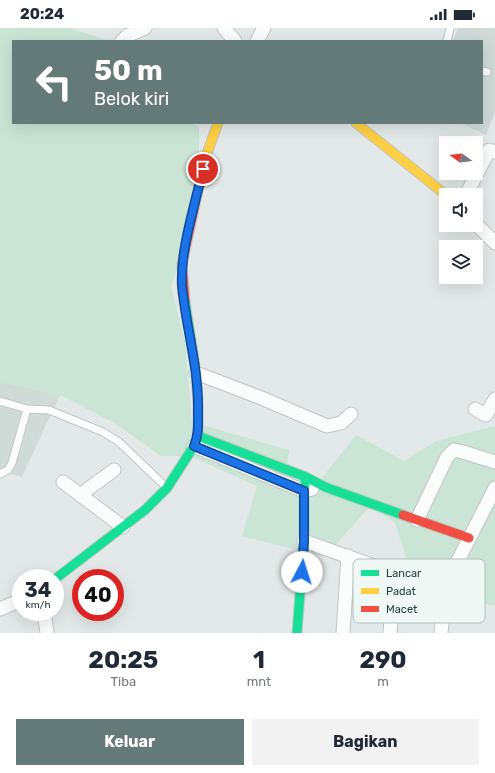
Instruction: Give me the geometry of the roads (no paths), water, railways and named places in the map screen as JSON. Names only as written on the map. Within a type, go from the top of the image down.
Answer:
[{"type":"street","points":[[123,40],[131,33],[145,28]]},
{"type":"street","points":[[224,28],[234,40]]},
{"type":"street","points":[[258,40],[264,28]]},
{"type":"street","points":[[64,572],[145,510],[167,488],[196,441],[198,404],[196,373],[182,286],[182,264],[206,156],[218,124]]},
{"type":"street","points":[[357,124],[439,189]]},
{"type":"street","points":[[470,188],[489,150],[495,152]]},
{"type":"street","points":[[483,231],[495,242]]},
{"type":"street","points":[[196,373],[259,397],[327,426],[341,424],[351,414]]},
{"type":"street","points":[[476,409],[486,415],[492,395]]},
{"type":"street","points":[[196,441],[306,477],[325,487],[469,538]]},
{"type":"street","points":[[196,441],[304,491],[325,487]]},
{"type":"street","points":[[417,520],[447,457],[454,450],[495,462]]},
{"type":"street","points":[[80,495],[114,470]]},
{"type":"street","points":[[296,633],[304,541],[304,491],[306,477]]},
{"type":"street","points":[[63,482],[123,527]]},
{"type":"street","points":[[458,559],[495,488]]},
{"type":"street","points":[[304,541],[357,559]]},
{"type":"street","points":[[343,633],[348,556]]},
{"type":"street","points":[[0,609],[12,604]]},
{"type":"street","points":[[45,621],[47,633]]},
{"type":"street","points":[[390,633],[391,623]]},
{"type":"street","points":[[441,633],[442,623]]},
{"type":"lane","points":[[447,40],[450,28]]},
{"type":"lane","points":[[0,401],[27,409],[49,410],[103,432],[119,442],[167,488]]},
{"type":"lane","points":[[0,474],[8,470],[12,464],[27,409]]}]
